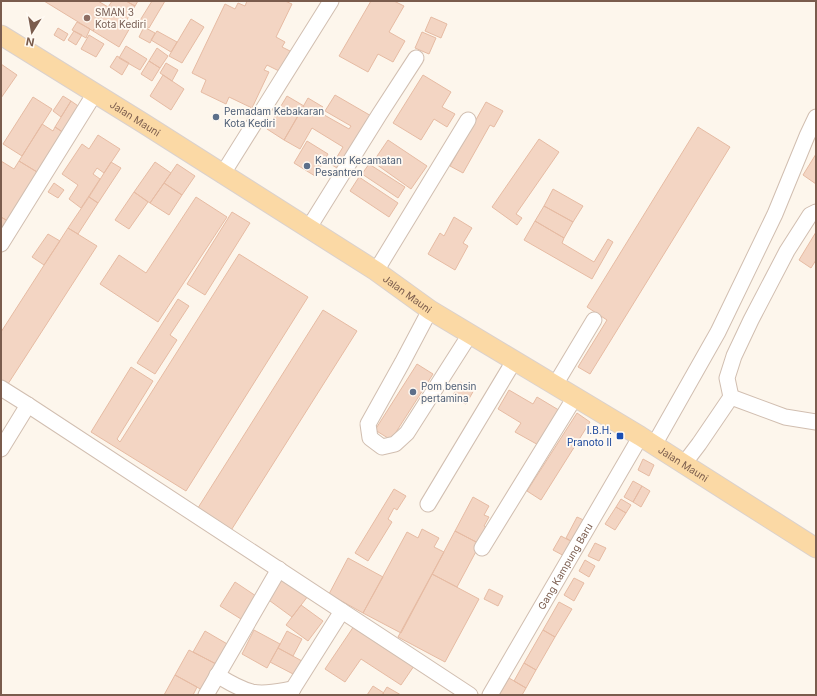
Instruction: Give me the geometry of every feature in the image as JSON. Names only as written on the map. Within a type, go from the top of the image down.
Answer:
[{"type":"main road","name":"Jalan Mauni","points":[[1,35],[376,271],[430,310],[647,441],[816,548]]},
{"type":"street","points":[[222,174],[331,1]]},
{"type":"street","points":[[308,228],[416,58]]},
{"type":"street","points":[[1,244],[95,93]]},
{"type":"street","name":"Gang Kampung Baru","points":[[490,695],[631,453],[647,441],[718,332],[775,214],[816,117]]},
{"type":"street","points":[[376,271],[468,120]]},
{"type":"street","points":[[683,465],[731,397],[727,378],[734,356],[787,251],[810,215],[816,212]]},
{"type":"street","points":[[430,310],[368,424],[370,438],[382,447],[395,444],[407,434],[470,334]]},
{"type":"street","points":[[555,385],[594,320]]},
{"type":"street","points":[[428,504],[514,361]]},
{"type":"street","points":[[1,388],[470,695]]},
{"type":"street","points":[[482,548],[575,397]]},
{"type":"street","points":[[731,397],[785,417],[816,422]]},
{"type":"street","points":[[1,449],[28,405]]},
{"type":"street","points":[[206,695],[279,569]]},
{"type":"street","points":[[217,676],[252,692],[291,692],[342,611]]},
{"type":"building","name":"SMAN 3 Kota Kediri","points":[[44,1],[98,1],[108,7],[93,31]]},
{"type":"building","points":[[112,1],[126,1],[135,6],[125,23],[131,26],[119,47],[93,31]]},
{"type":"building","points":[[126,1],[138,1],[135,6]]},
{"type":"building","points":[[152,1],[165,1],[149,28],[139,22]]},
{"type":"building","points":[[247,1],[285,1],[292,4],[276,37],[285,42],[282,47],[290,51],[281,72],[267,65],[264,70],[269,72],[252,108],[229,97],[226,104],[201,92],[206,80],[192,73],[225,4],[235,9],[238,3],[245,6]]},
{"type":"building","points":[[371,1],[394,1],[404,6],[389,32],[405,41],[393,62],[378,54],[368,72],[339,56]]},
{"type":"building","points":[[431,17],[447,24],[441,38],[425,31]]},
{"type":"building","points":[[191,19],[204,27],[182,63],[169,56]]},
{"type":"building","points":[[77,22],[90,29],[86,38],[72,30]]},
{"type":"building","points":[[144,27],[155,33],[150,43],[139,37]]},
{"type":"building","points":[[58,28],[68,34],[64,41],[54,35]]},
{"type":"building","points":[[74,31],[82,35],[76,45],[68,40]]},
{"type":"building","points":[[157,31],[177,42],[171,52],[151,40]]},
{"type":"building","points":[[422,32],[436,38],[429,54],[415,48]]},
{"type":"building","points":[[89,35],[104,44],[96,57],[81,49]]},
{"type":"building","points":[[126,46],[147,59],[140,70],[119,58]]},
{"type":"building","points":[[157,48],[168,56],[160,68],[149,61]]},
{"type":"building","points":[[117,56],[129,63],[122,75],[110,67]]},
{"type":"building","points":[[149,61],[160,68],[152,81],[141,74]]},
{"type":"building","points":[[166,63],[178,70],[172,81],[160,73]]},
{"type":"building","points":[[1,64],[17,75],[1,98]]},
{"type":"building","points":[[163,75],[184,89],[171,110],[150,96]]},
{"type":"building","points":[[423,75],[451,92],[442,107],[455,114],[447,127],[434,119],[421,140],[393,123]]},
{"type":"building","points":[[335,95],[373,117],[342,171],[332,165],[343,147],[312,128],[300,149],[284,140],[308,98],[323,107],[319,112],[349,129],[351,126],[325,111]]},
{"type":"building","points":[[63,96],[71,101],[61,117],[53,111]]},
{"type":"building","points":[[287,96],[304,106],[284,140],[267,129]]},
{"type":"building","points":[[33,97],[52,109],[22,156],[3,144]]},
{"type":"building","points":[[71,101],[84,110],[67,135],[55,127]]},
{"type":"building","points":[[486,102],[503,111],[494,127],[490,125],[463,173],[450,166]]},
{"type":"building","points":[[42,124],[53,131],[55,127],[67,135],[42,175],[19,161]]},
{"type":"building","points":[[698,127],[730,147],[590,374],[578,367],[607,320],[587,307]]},
{"type":"building","points":[[98,135],[120,149],[104,173],[97,168],[93,174],[100,179],[81,208],[69,199],[78,185],[62,174],[82,144],[89,149]]},
{"type":"building","points":[[539,139],[559,152],[516,214],[522,218],[517,225],[492,207]]},
{"type":"building","points":[[388,140],[427,166],[411,189],[373,162]]},
{"type":"building","points":[[307,141],[328,154],[315,176],[294,163]]},
{"type":"building","points":[[816,154],[816,184],[803,175]]},
{"type":"building","points":[[1,161],[14,169],[19,161],[42,175],[11,223],[1,217]]},
{"type":"building","points":[[111,162],[121,168],[98,203],[89,197]]},
{"type":"building","points":[[155,162],[171,173],[150,203],[134,192]]},
{"type":"building","points":[[177,164],[195,176],[182,195],[164,183]]},
{"type":"building","points":[[369,164],[405,187],[398,198],[362,174]]},
{"type":"building","points":[[359,177],[398,203],[389,217],[350,191]]},
{"type":"building","points":[[54,183],[64,190],[58,198],[48,192]]},
{"type":"building","points":[[164,183],[182,195],[169,215],[150,203]]},
{"type":"building","points":[[553,189],[583,206],[573,222],[544,206]]},
{"type":"building","points":[[134,192],[148,202],[129,229],[115,220]]},
{"type":"building","points":[[89,197],[98,203],[78,234],[68,228]]},
{"type":"building","points":[[196,197],[227,217],[158,322],[100,284],[119,255],[146,273]]},
{"type":"building","points":[[544,206],[573,222],[564,238],[535,221]]},
{"type":"building","points":[[232,212],[250,223],[205,295],[187,284]]},
{"type":"building","points":[[1,217],[8,221],[1,233]]},
{"type":"building","points":[[454,217],[472,228],[463,243],[468,246],[455,270],[428,254],[440,233],[444,236]]},
{"type":"building","points":[[535,221],[564,238],[562,243],[594,262],[608,239],[613,242],[592,279],[524,240]]},
{"type":"building","points":[[68,228],[97,246],[6,387],[1,384],[1,332]]},
{"type":"building","points":[[816,232],[816,260],[811,268],[799,260]]},
{"type":"building","points":[[48,234],[60,241],[44,265],[32,257]]},
{"type":"building","points":[[239,254],[308,297],[186,491],[91,432],[131,367],[153,381],[117,439],[120,442]]},
{"type":"building","points":[[178,299],[189,306],[170,335],[177,340],[155,374],[137,363]]},
{"type":"building","points":[[323,310],[357,331],[230,532],[196,511]]},
{"type":"building","points":[[417,364],[433,374],[391,440],[375,430]]},
{"type":"building","points":[[460,382],[474,390],[466,404],[452,397]]},
{"type":"building","points":[[509,390],[533,404],[537,397],[562,412],[542,447],[515,432],[521,423],[498,409]]},
{"type":"building","points":[[577,413],[590,422],[541,500],[527,491]]},
{"type":"building","points":[[643,459],[654,465],[649,476],[638,470]]},
{"type":"building","points":[[633,481],[642,486],[633,502],[624,497]]},
{"type":"building","points":[[642,486],[650,491],[641,507],[633,502]]},
{"type":"building","points":[[394,489],[406,496],[397,510],[394,508],[388,519],[392,522],[368,561],[355,553]]},
{"type":"building","points":[[473,497],[489,506],[484,515],[489,517],[484,526],[488,528],[480,544],[455,531]]},
{"type":"building","points":[[621,499],[631,505],[626,513],[616,507]]},
{"type":"building","points":[[616,507],[626,513],[615,530],[605,524]]},
{"type":"building","points":[[577,517],[588,522],[576,544],[566,538]]},
{"type":"building","points":[[422,529],[439,538],[434,547],[444,552],[401,633],[363,613],[407,532],[418,538]]},
{"type":"building","points":[[455,531],[480,544],[457,587],[432,574]]},
{"type":"building","points":[[561,536],[576,544],[568,558],[553,550]]},
{"type":"building","points":[[595,543],[606,548],[599,561],[588,556]]},
{"type":"building","points":[[348,558],[383,577],[363,613],[329,594]]},
{"type":"building","points":[[585,560],[595,566],[589,577],[579,571]]},
{"type":"building","points":[[432,574],[479,599],[445,662],[398,637]]},
{"type":"building","points":[[282,577],[308,596],[292,617],[266,598]]},
{"type":"building","points":[[574,578],[584,583],[574,601],[564,595]]},
{"type":"building","points":[[235,582],[256,596],[241,619],[220,606]]},
{"type":"building","points":[[489,589],[503,596],[498,606],[484,599]]},
{"type":"building","points":[[559,602],[572,609],[555,637],[543,630]]},
{"type":"building","points":[[301,605],[323,621],[308,641],[286,625]]},
{"type":"building","points":[[354,626],[414,666],[401,685],[361,659],[345,682],[325,669]]},
{"type":"building","points":[[254,630],[280,644],[267,668],[242,654]]},
{"type":"building","points":[[543,630],[555,637],[536,670],[524,663]]},
{"type":"building","points":[[205,631],[229,645],[218,665],[193,652]]},
{"type":"building","points":[[287,631],[302,639],[293,656],[278,648]]},
{"type":"building","points":[[278,648],[302,661],[295,675],[270,662]]},
{"type":"building","points":[[189,650],[218,665],[204,691],[175,675]]},
{"type":"building","points":[[524,663],[536,670],[526,688],[514,681]]},
{"type":"building","points":[[175,675],[197,687],[193,695],[164,695]]},
{"type":"building","points":[[509,678],[526,688],[522,695],[499,695]]},
{"type":"building","points":[[373,686],[384,693],[382,695],[367,695]]},
{"type":"building","points":[[387,687],[401,695],[382,695]]},
{"type":"place","name":"SMAN 3 Kota Kediri","points":[[87,18]]},
{"type":"place","name":"Pemadam Kebakaran Kota Kediri","points":[[216,117]]},
{"type":"place","name":"Kantor Kecamatan Pesantren","points":[[307,166]]},
{"type":"place","name":"Pom bensin pertamina","points":[[413,392]]},
{"type":"place","name":"I.B.H. Pranoto II","points":[[620,436]]}]
